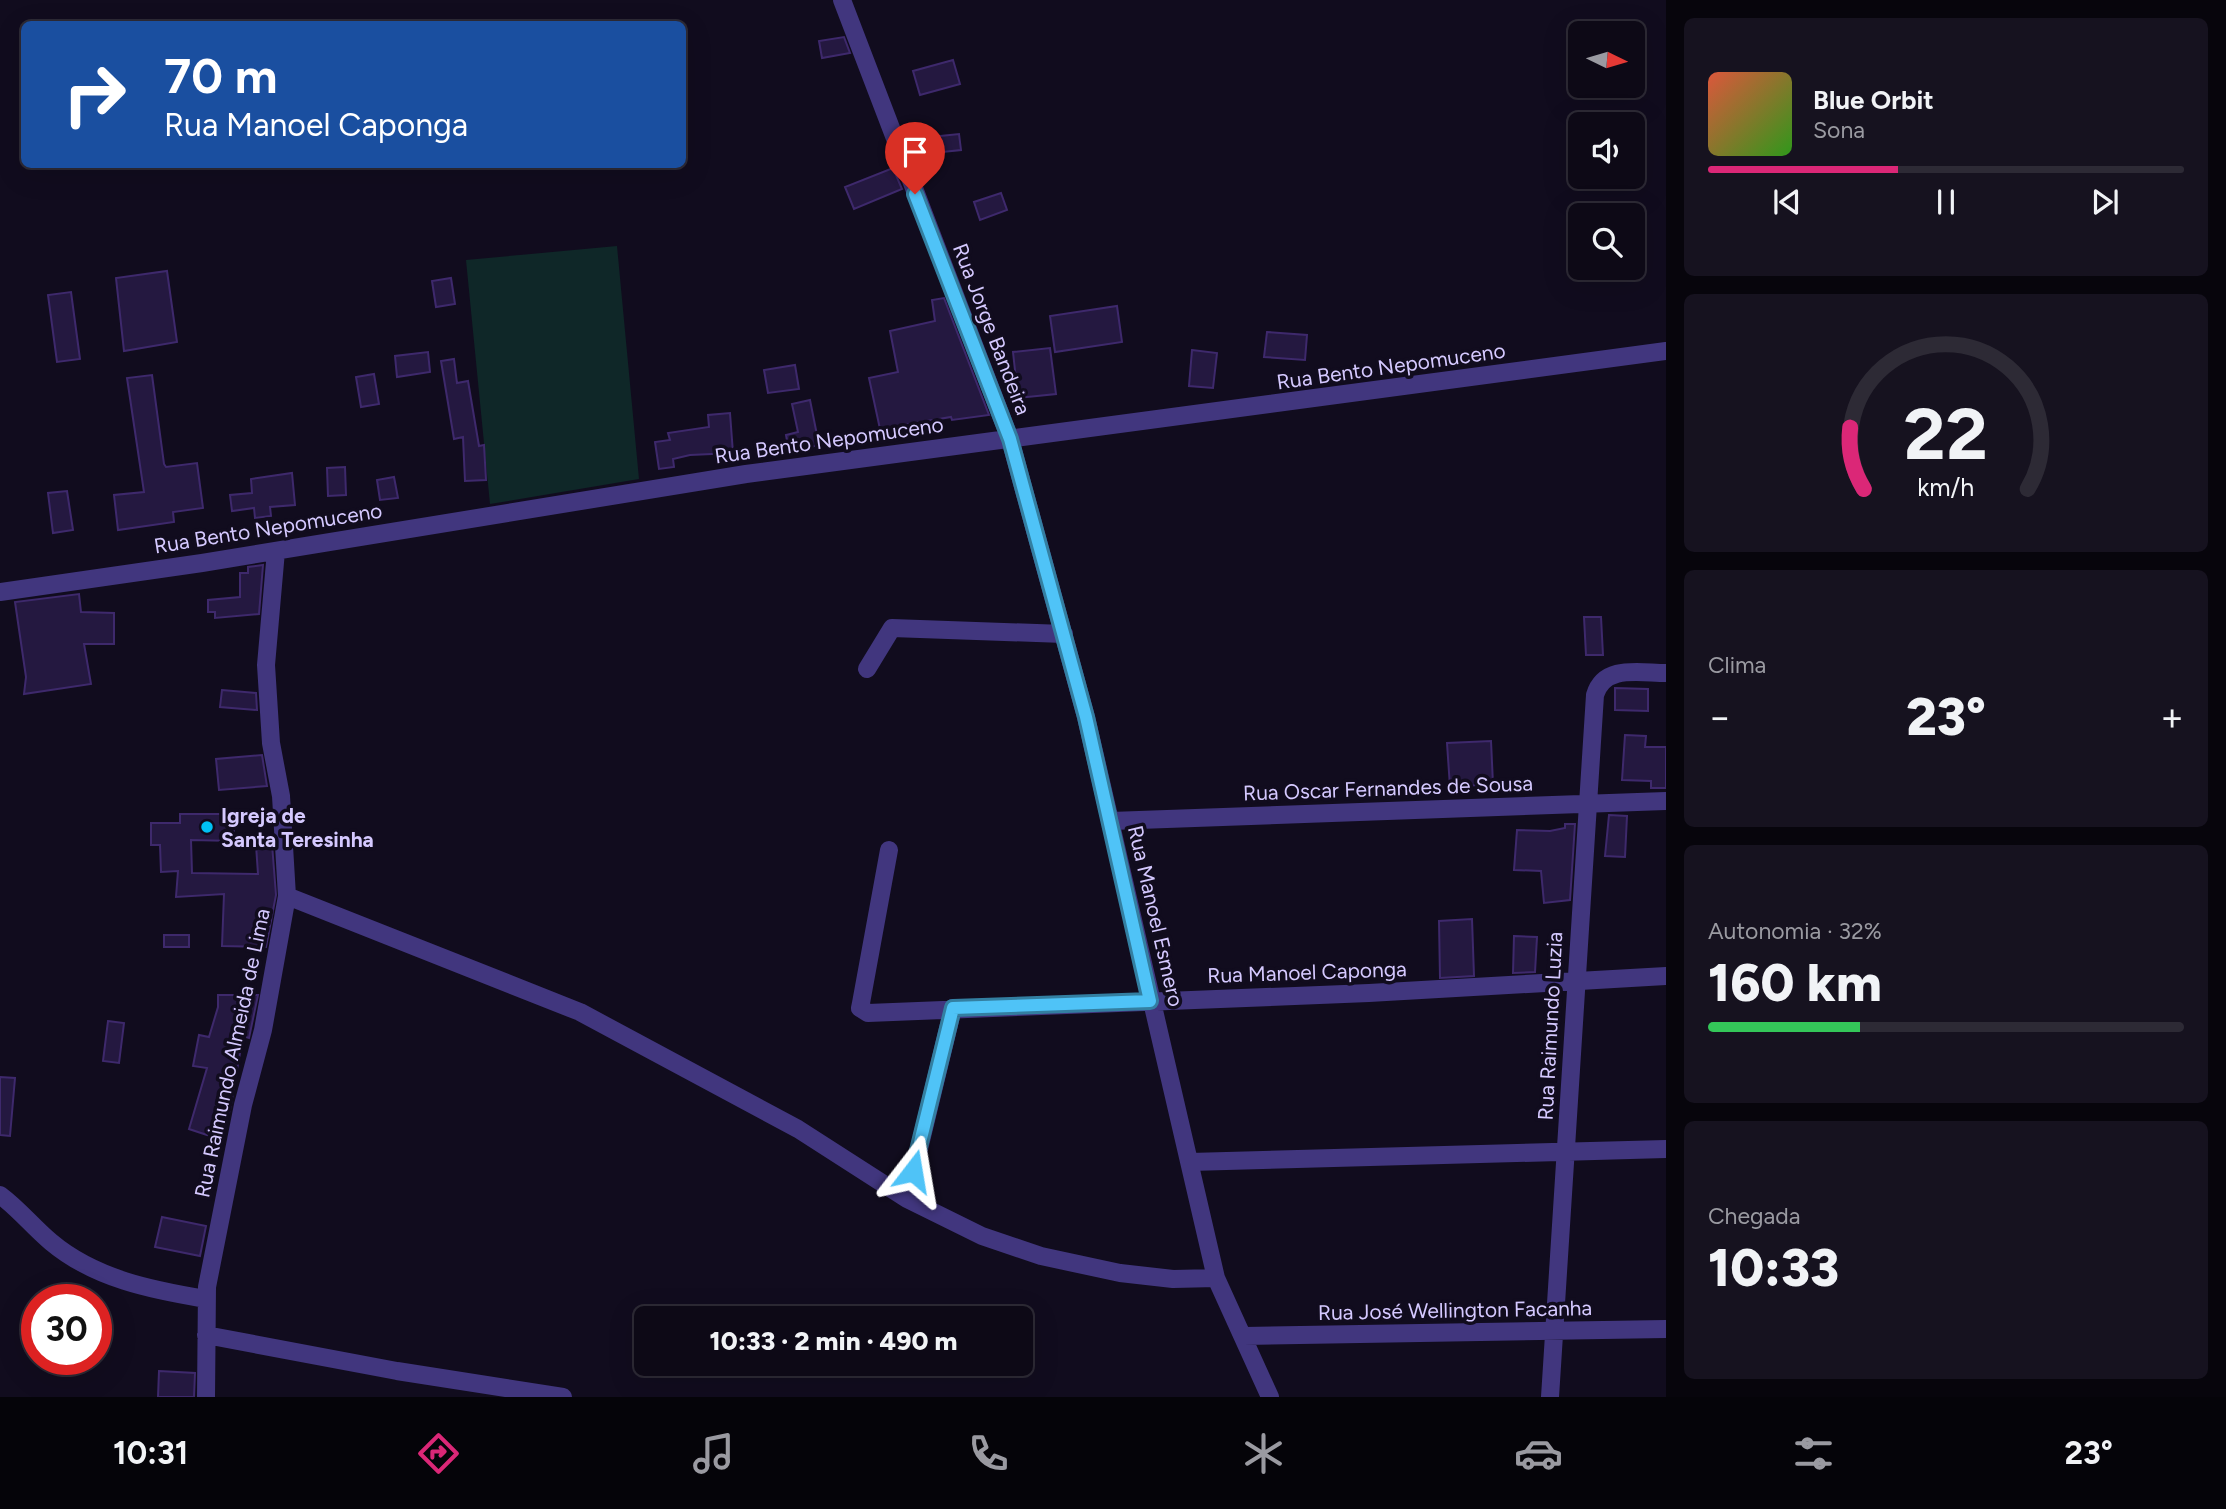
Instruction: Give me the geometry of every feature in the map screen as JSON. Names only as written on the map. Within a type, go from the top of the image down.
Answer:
[{"type":"street","name":"Rua Jorge Bandeira","points":[[842,0],[1010,439]]},
{"type":"street","name":"Rua Bento Nepomuceno","points":[[0,592],[276,551],[746,474],[1666,351]]},
{"type":"street","name":"Rua Manoel Esmero","points":[[1010,439],[1111,821],[1150,1001],[1216,1278],[1270,1397]]},
{"type":"street","name":"Rua Raimundo Almeida de Lima","points":[[206,1397],[206,1299],[287,897],[281,796],[271,743],[267,665],[276,551]]},
{"type":"street","points":[[867,669],[892,628],[1063,634]]},
{"type":"street","name":"Rua Raimundo Luzia","points":[[1550,1397],[1595,695],[1604,677],[1620,673],[1666,673]]},
{"type":"street","name":"Rua Oscar Fernandes de Sousa","points":[[1111,821],[1666,801]]},
{"type":"street","name":"Rua Manoel Caponga","points":[[889,850],[860,1008],[868,1013],[1666,976]]},
{"type":"street","points":[[287,897],[580,1012],[798,1129],[907,1199],[982,1236],[1041,1256],[1152,1278],[1216,1278]]},
{"type":"street","points":[[907,1199],[953,1008]]},
{"type":"street","points":[[1190,1162],[1666,1149]]},
{"type":"street","points":[[0,1195],[18,1208],[51,1242],[82,1263],[157,1291],[206,1299]]},
{"type":"street","name":"Rua José Wellington Facanha","points":[[1244,1336],[1666,1329]]},
{"type":"street","points":[[206,1335],[397,1371],[563,1397]]},
{"type":"green space","points":[[617,246],[639,479],[490,504],[466,260]]},
{"type":"building","points":[[844,37],[850,53],[822,58],[819,41]]},
{"type":"building","points":[[953,60],[960,84],[920,95],[913,71]]},
{"type":"building","points":[[959,134],[961,150],[933,153],[931,137]]},
{"type":"building","points":[[893,168],[902,189],[854,209],[845,187]]},
{"type":"building","points":[[1001,193],[1007,210],[980,220],[974,202]]},
{"type":"building","points":[[167,271],[177,342],[124,351],[116,278]]},
{"type":"building","points":[[451,278],[455,304],[436,307],[432,281]]},
{"type":"building","points":[[71,292],[80,359],[57,362],[48,295]]},
{"type":"building","points":[[944,298],[989,415],[952,420],[951,417],[880,429],[869,378],[898,372],[890,331],[935,321],[932,300]]},
{"type":"building","points":[[1117,306],[1122,342],[1055,352],[1050,316]]},
{"type":"building","points":[[1267,332],[1307,335],[1305,360],[1264,357]]},
{"type":"building","points":[[1050,348],[1056,394],[1018,398],[1013,352]]},
{"type":"building","points":[[1192,350],[1217,353],[1213,388],[1189,386]]},
{"type":"building","points":[[428,352],[430,372],[397,377],[395,356]]},
{"type":"building","points":[[454,359],[457,383],[468,381],[479,446],[484,445],[486,480],[465,481],[463,437],[454,439],[441,361]]},
{"type":"building","points":[[795,365],[799,389],[768,393],[764,370]]},
{"type":"building","points":[[374,374],[379,404],[361,407],[356,377]]},
{"type":"building","points":[[152,375],[164,464],[166,467],[197,463],[203,508],[173,512],[174,522],[118,530],[114,495],[144,492],[127,378]]},
{"type":"building","points":[[810,400],[819,445],[789,452],[786,435],[798,432],[792,404]]},
{"type":"building","points":[[730,413],[733,453],[690,455],[673,459],[674,467],[659,469],[655,442],[670,440],[668,433],[709,427],[708,415]]},
{"type":"building","points":[[345,467],[346,495],[328,496],[327,468]]},
{"type":"building","points":[[292,473],[295,505],[270,507],[271,516],[255,518],[254,508],[232,511],[230,495],[252,493],[251,479]]},
{"type":"building","points":[[394,477],[398,498],[380,500],[377,480]]},
{"type":"building","points":[[67,491],[73,530],[53,533],[48,493]]},
{"type":"building","points":[[263,565],[259,614],[215,618],[215,612],[208,612],[208,600],[240,597],[240,573],[248,573],[248,567]]},
{"type":"building","points":[[79,594],[81,612],[114,613],[114,644],[84,644],[91,684],[24,694],[26,677],[15,602]]},
{"type":"building","points":[[1584,617],[1601,617],[1603,655],[1586,655]]},
{"type":"building","points":[[1615,688],[1648,689],[1648,711],[1615,710]]},
{"type":"building","points":[[222,690],[256,693],[257,710],[220,707]]},
{"type":"building","points":[[1625,735],[1646,736],[1645,747],[1666,747],[1666,788],[1651,788],[1651,781],[1622,780]]},
{"type":"building","points":[[1491,741],[1493,784],[1450,787],[1447,743]]},
{"type":"building","points":[[262,755],[267,786],[219,790],[216,759]]},
{"type":"building","points":[[180,814],[234,814],[234,841],[191,840],[192,873],[258,874],[256,845],[272,844],[276,895],[266,947],[222,946],[224,894],[176,897],[178,871],[161,872],[160,845],[151,845],[151,823],[180,823]]},
{"type":"building","points":[[1609,815],[1627,816],[1625,857],[1605,856]]},
{"type":"building","points":[[1565,824],[1575,824],[1570,900],[1544,903],[1541,871],[1514,870],[1517,830],[1550,831],[1565,828]]},
{"type":"building","points":[[1472,919],[1474,976],[1440,978],[1439,921]]},
{"type":"building","points":[[164,935],[189,935],[189,947],[164,947]]},
{"type":"building","points":[[1514,936],[1537,937],[1535,972],[1513,973]]},
{"type":"building","points":[[218,995],[258,995],[249,1038],[243,1036],[230,1110],[219,1139],[189,1129],[207,1068],[193,1066],[199,1035],[209,1037],[218,1007]]},
{"type":"building","points":[[108,1021],[124,1023],[119,1063],[103,1061]]},
{"type":"building","points":[[0,1077],[15,1078],[10,1136],[0,1135]]},
{"type":"building","points":[[162,1217],[206,1226],[200,1256],[155,1247]]},
{"type":"building","points":[[159,1371],[195,1373],[194,1397],[158,1397]]},
{"type":"place","name":"Igreja de Santa Teresinha","points":[[207,827]]},
{"type":"route","points":[[913,1171],[953,1008],[1150,1001],[1086,717],[1010,439],[915,194]]}]
